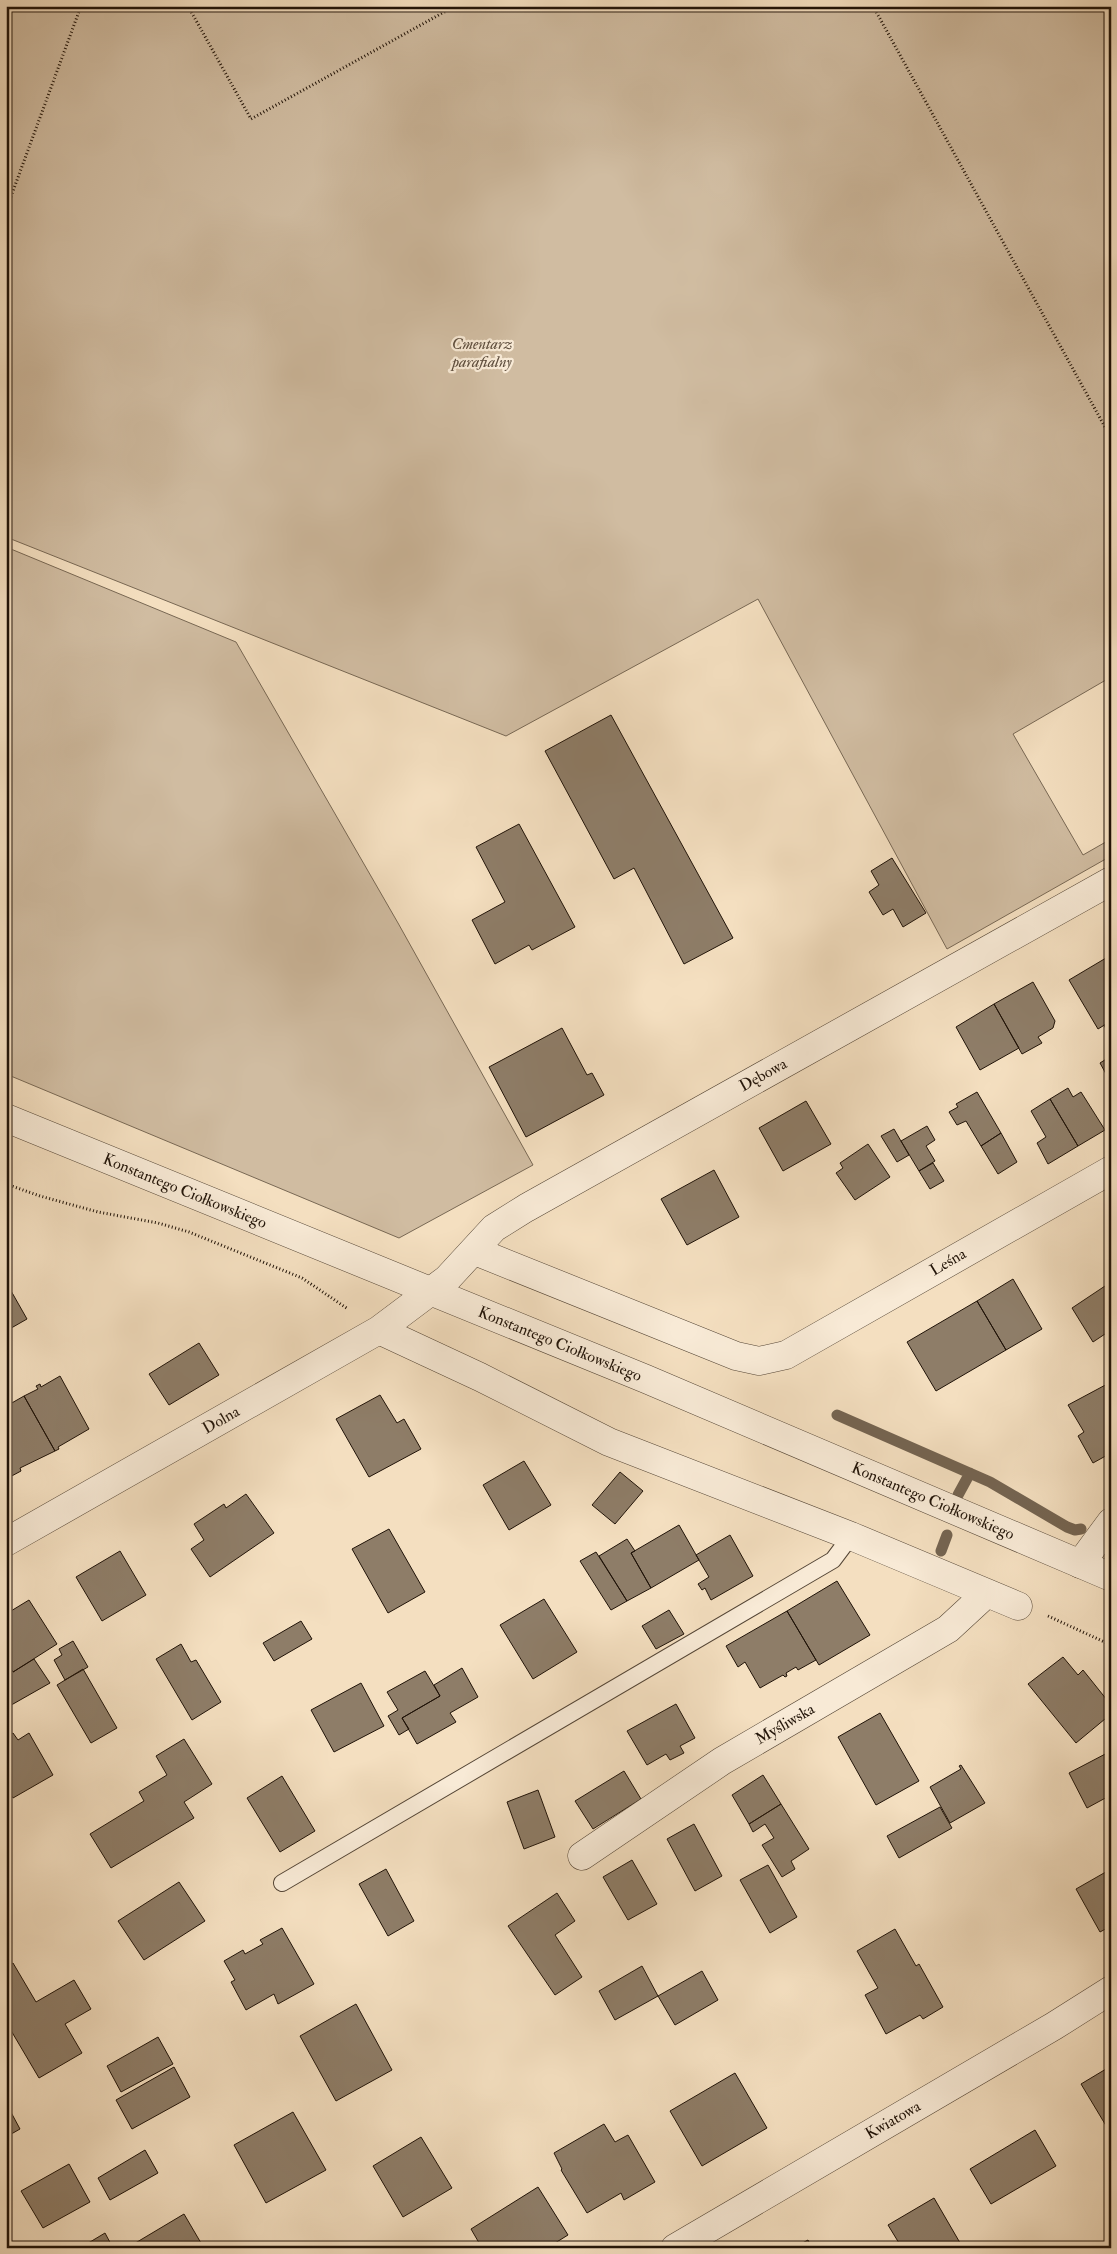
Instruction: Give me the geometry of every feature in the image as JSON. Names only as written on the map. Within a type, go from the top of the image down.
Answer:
[{"type":"street","name":"Dębowa","points":[[432,1292],[475,1251],[494,1228],[526,1208],[1111,881]]},
{"type":"street","name":"Konstantego Ciołkowskiego","points":[[6,1118],[646,1379],[1111,1578]]},
{"type":"street","name":"Leśna","points":[[475,1251],[736,1356],[759,1361],[786,1355],[1111,1170]]},
{"type":"street","name":"Dolna","points":[[6,1542],[379,1330],[432,1292]]},
{"type":"street","points":[[379,1330],[480,1377],[608,1442],[851,1536],[1018,1606]]},
{"type":"street","points":[[1080,1564],[1111,1522]]},
{"type":"street","name":"Myśliwska","points":[[582,1856],[722,1762],[948,1628],[988,1593]]},
{"type":"street","name":"Kwiatowa","points":[[675,2248],[1054,2026],[1111,1990]]},
{"type":"lane","points":[[282,1883],[833,1560],[851,1536]]},
{"type":"path","points":[[6,210],[81,6]]},
{"type":"path","points":[[188,6],[251,119],[455,6]]},
{"type":"path","points":[[873,6],[1111,438]]},
{"type":"path","points":[[6,1184],[40,1196],[98,1212],[158,1223],[189,1232],[302,1278],[379,1330]]},
{"type":"path","points":[[1018,1606],[1035,1610],[1111,1645]]},
{"type":"green space","name":"Cmentarz parafialny","points":[[6,6],[1111,6],[1111,677],[1013,734],[1083,855],[1111,839],[1111,856],[947,949],[758,599],[506,736],[6,537]]},
{"type":"green space","points":[[6,547],[236,642],[398,923],[533,1165],[399,1238],[6,1074]]},
{"type":"building","points":[[611,715],[733,938],[684,964],[634,868],[614,879],[545,751]]},
{"type":"building","points":[[519,824],[575,927],[532,950],[529,945],[495,964],[472,920],[505,902],[476,847]]},
{"type":"building","points":[[892,858],[926,913],[903,927],[893,909],[883,915],[869,892],[879,885],[871,871]]},
{"type":"building","points":[[1106,958],[1111,965],[1111,1021],[1098,1029],[1069,980]]},
{"type":"building","points":[[1033,982],[1055,1021],[1053,1028],[1038,1037],[1042,1043],[1022,1054],[994,1004]]},
{"type":"building","points":[[994,1004],[1019,1048],[980,1070],[956,1027]]},
{"type":"building","points":[[1111,1021],[1111,1032],[1108,1033],[1104,1025]]},
{"type":"building","points":[[562,1028],[587,1075],[592,1073],[604,1095],[526,1137],[489,1067]]},
{"type":"building","points":[[1111,1056],[1111,1083],[1100,1063]]},
{"type":"building","points":[[1068,1088],[1073,1097],[1081,1092],[1105,1130],[1078,1146],[1050,1099]]},
{"type":"building","points":[[977,1092],[1001,1133],[981,1146],[966,1121],[957,1125],[949,1112],[958,1107],[956,1104]]},
{"type":"building","points":[[1050,1099],[1078,1146],[1048,1164],[1037,1143],[1046,1137],[1031,1111]]},
{"type":"building","points":[[806,1101],[831,1144],[783,1171],[759,1128]]},
{"type":"building","points":[[927,1126],[935,1140],[926,1146],[935,1161],[919,1171],[901,1141]]},
{"type":"building","points":[[894,1129],[909,1155],[897,1162],[881,1136]]},
{"type":"building","points":[[1001,1133],[1017,1162],[998,1174],[981,1146]]},
{"type":"building","points":[[868,1144],[890,1177],[855,1200],[836,1173],[843,1168],[840,1163]]},
{"type":"building","points":[[933,1163],[944,1181],[930,1189],[919,1171]]},
{"type":"building","points":[[714,1170],[739,1217],[687,1245],[661,1199]]},
{"type":"building","points":[[1013,1279],[1042,1329],[1006,1350],[977,1301]]},
{"type":"building","points":[[6,1282],[27,1319],[6,1331]]},
{"type":"building","points":[[1111,1282],[1111,1330],[1093,1342],[1072,1308]]},
{"type":"building","points":[[977,1301],[1006,1350],[936,1391],[907,1342]]},
{"type":"building","points":[[199,1343],[219,1375],[169,1405],[149,1374]]},
{"type":"building","points":[[60,1376],[89,1429],[58,1447],[59,1449],[55,1451],[24,1396],[38,1389],[36,1386],[40,1384],[41,1387]]},
{"type":"building","points":[[1111,1382],[1111,1453],[1093,1463],[1078,1436],[1084,1432],[1068,1405]]},
{"type":"building","points":[[380,1395],[397,1423],[404,1419],[421,1449],[369,1477],[336,1419]]},
{"type":"building","points":[[24,1396],[55,1451],[20,1468],[21,1471],[6,1479],[6,1403],[10,1404]]},
{"type":"building","points":[[524,1461],[551,1505],[509,1530],[483,1485]]},
{"type":"building","points":[[620,1472],[643,1491],[615,1524],[592,1505]]},
{"type":"building","points":[[246,1494],[274,1533],[210,1577],[191,1549],[204,1540],[194,1524],[224,1504],[226,1508]]},
{"type":"building","points":[[679,1525],[699,1560],[651,1588],[631,1553]]},
{"type":"building","points":[[389,1529],[425,1592],[388,1613],[352,1549]]},
{"type":"building","points":[[730,1535],[753,1576],[711,1600],[705,1588],[702,1590],[698,1584],[709,1577],[696,1555]]},
{"type":"building","points":[[627,1539],[635,1551],[631,1553],[651,1588],[627,1601],[599,1556]]},
{"type":"building","points":[[120,1551],[146,1595],[102,1621],[76,1577]]},
{"type":"building","points":[[596,1552],[627,1601],[611,1610],[580,1561]]},
{"type":"building","points":[[837,1581],[870,1635],[819,1665],[787,1611]]},
{"type":"building","points":[[544,1599],[577,1652],[533,1679],[500,1625]]},
{"type":"building","points":[[29,1600],[57,1644],[13,1672],[6,1661],[6,1614]]},
{"type":"building","points":[[669,1610],[684,1634],[656,1649],[642,1626]]},
{"type":"building","points":[[787,1611],[816,1660],[798,1670],[796,1667],[786,1673],[787,1676],[783,1675],[760,1688],[745,1662],[738,1667],[726,1646]]},
{"type":"building","points":[[301,1621],[312,1639],[274,1661],[263,1643]]},
{"type":"building","points":[[73,1641],[88,1667],[65,1680],[54,1660],[62,1655],[59,1649]]},
{"type":"building","points":[[181,1644],[191,1662],[196,1660],[221,1702],[192,1720],[156,1659]]},
{"type":"building","points":[[1063,1657],[1078,1675],[1083,1670],[1111,1705],[1111,1714],[1076,1743],[1028,1684]]},
{"type":"building","points":[[34,1659],[50,1683],[6,1708],[6,1669],[10,1667],[13,1672]]},
{"type":"building","points":[[462,1668],[478,1697],[450,1713],[456,1722],[417,1744],[402,1718],[440,1696],[434,1685]]},
{"type":"building","points":[[83,1669],[117,1728],[91,1743],[57,1685]]},
{"type":"building","points":[[425,1671],[440,1696],[402,1718],[409,1729],[399,1735],[388,1716],[398,1710],[387,1692]]},
{"type":"building","points":[[361,1683],[384,1726],[334,1752],[311,1710]]},
{"type":"building","points":[[676,1704],[695,1738],[680,1746],[684,1753],[670,1760],[666,1754],[647,1765],[627,1731]]},
{"type":"building","points":[[880,1713],[919,1781],[876,1805],[838,1737]]},
{"type":"building","points":[[13,1733],[18,1740],[29,1733],[53,1775],[13,1798],[6,1787],[6,1737]]},
{"type":"building","points":[[184,1739],[212,1784],[184,1802],[194,1818],[111,1868],[90,1834],[144,1801],[139,1792],[167,1775],[156,1756]]},
{"type":"building","points":[[1111,1751],[1111,1795],[1087,1808],[1069,1773]]},
{"type":"building","points":[[961,1765],[985,1803],[950,1823],[930,1787],[961,1769],[959,1766]]},
{"type":"building","points":[[624,1771],[641,1799],[593,1829],[575,1801]]},
{"type":"building","points":[[763,1775],[781,1804],[749,1824],[732,1795]]},
{"type":"building","points":[[282,1776],[315,1831],[280,1852],[247,1798]]},
{"type":"building","points":[[538,1790],[555,1837],[524,1849],[507,1802]]},
{"type":"building","points":[[781,1804],[809,1849],[791,1861],[795,1869],[782,1877],[762,1845],[774,1838],[765,1824],[753,1832],[749,1824]]},
{"type":"building","points":[[940,1807],[952,1828],[899,1858],[887,1836]]},
{"type":"building","points":[[694,1824],[722,1876],[695,1891],[667,1839]]},
{"type":"building","points":[[632,1860],[657,1904],[628,1920],[603,1877]]},
{"type":"building","points":[[768,1865],[797,1917],[770,1933],[740,1880]]},
{"type":"building","points":[[386,1869],[414,1921],[388,1936],[359,1884]]},
{"type":"building","points":[[1111,1869],[1111,1926],[1100,1932],[1076,1889]]},
{"type":"building","points":[[179,1882],[205,1921],[144,1960],[118,1921]]},
{"type":"building","points":[[557,1893],[575,1921],[555,1935],[582,1977],[555,1995],[508,1926]]},
{"type":"building","points":[[282,1928],[314,1984],[278,2004],[274,1994],[246,2010],[231,1982],[235,1980],[224,1961],[243,1950],[245,1954],[263,1944],[260,1940]]},
{"type":"building","points":[[895,1929],[916,1966],[919,1964],[943,2007],[923,2019],[920,2015],[886,2034],[865,1995],[878,1988],[857,1951]]},
{"type":"building","points":[[13,1963],[36,2002],[74,1980],[91,2009],[65,2024],[82,2053],[39,2078],[6,2022],[6,1967]]},
{"type":"building","points":[[642,1966],[658,1996],[615,2020],[599,1991]]},
{"type":"building","points":[[702,1971],[718,2000],[675,2025],[658,1996]]},
{"type":"building","points":[[356,2004],[392,2070],[336,2101],[300,2036]]},
{"type":"building","points":[[158,2037],[173,2064],[121,2092],[107,2066]]},
{"type":"building","points":[[1111,2066],[1111,2134],[1081,2084]]},
{"type":"building","points":[[174,2067],[190,2097],[132,2129],[116,2100]]},
{"type":"building","points":[[735,2073],[767,2128],[702,2166],[670,2111]]},
{"type":"building","points":[[6,2103],[20,2129],[6,2137]]},
{"type":"building","points":[[293,2112],[326,2170],[266,2203],[234,2145]]},
{"type":"building","points":[[604,2124],[615,2142],[628,2135],[655,2182],[624,2200],[621,2193],[587,2213],[561,2170],[554,2153]]},
{"type":"building","points":[[1035,2130],[1056,2166],[991,2204],[970,2169]]},
{"type":"building","points":[[421,2137],[452,2188],[403,2217],[373,2166]]},
{"type":"building","points":[[145,2150],[158,2173],[110,2200],[98,2178]]},
{"type":"building","points":[[69,2164],[90,2202],[43,2228],[21,2191]]},
{"type":"building","points":[[538,2187],[568,2235],[547,2248],[482,2248],[471,2229]]},
{"type":"building","points":[[934,2198],[963,2248],[902,2248],[888,2225]]},
{"type":"building","points":[[184,2214],[201,2243],[192,2248],[127,2248]]},
{"type":"building","points":[[105,2233],[113,2248],[80,2248]]},
{"type":"building","points":[[808,2240],[812,2248],[793,2248]]},
{"type":"waterway","points":[[837,1415],[990,1482],[1067,1527],[1075,1530],[1081,1529]]},
{"type":"waterway","points":[[958,1495],[970,1473]]},
{"type":"waterway","points":[[941,1551],[947,1535]]}]
